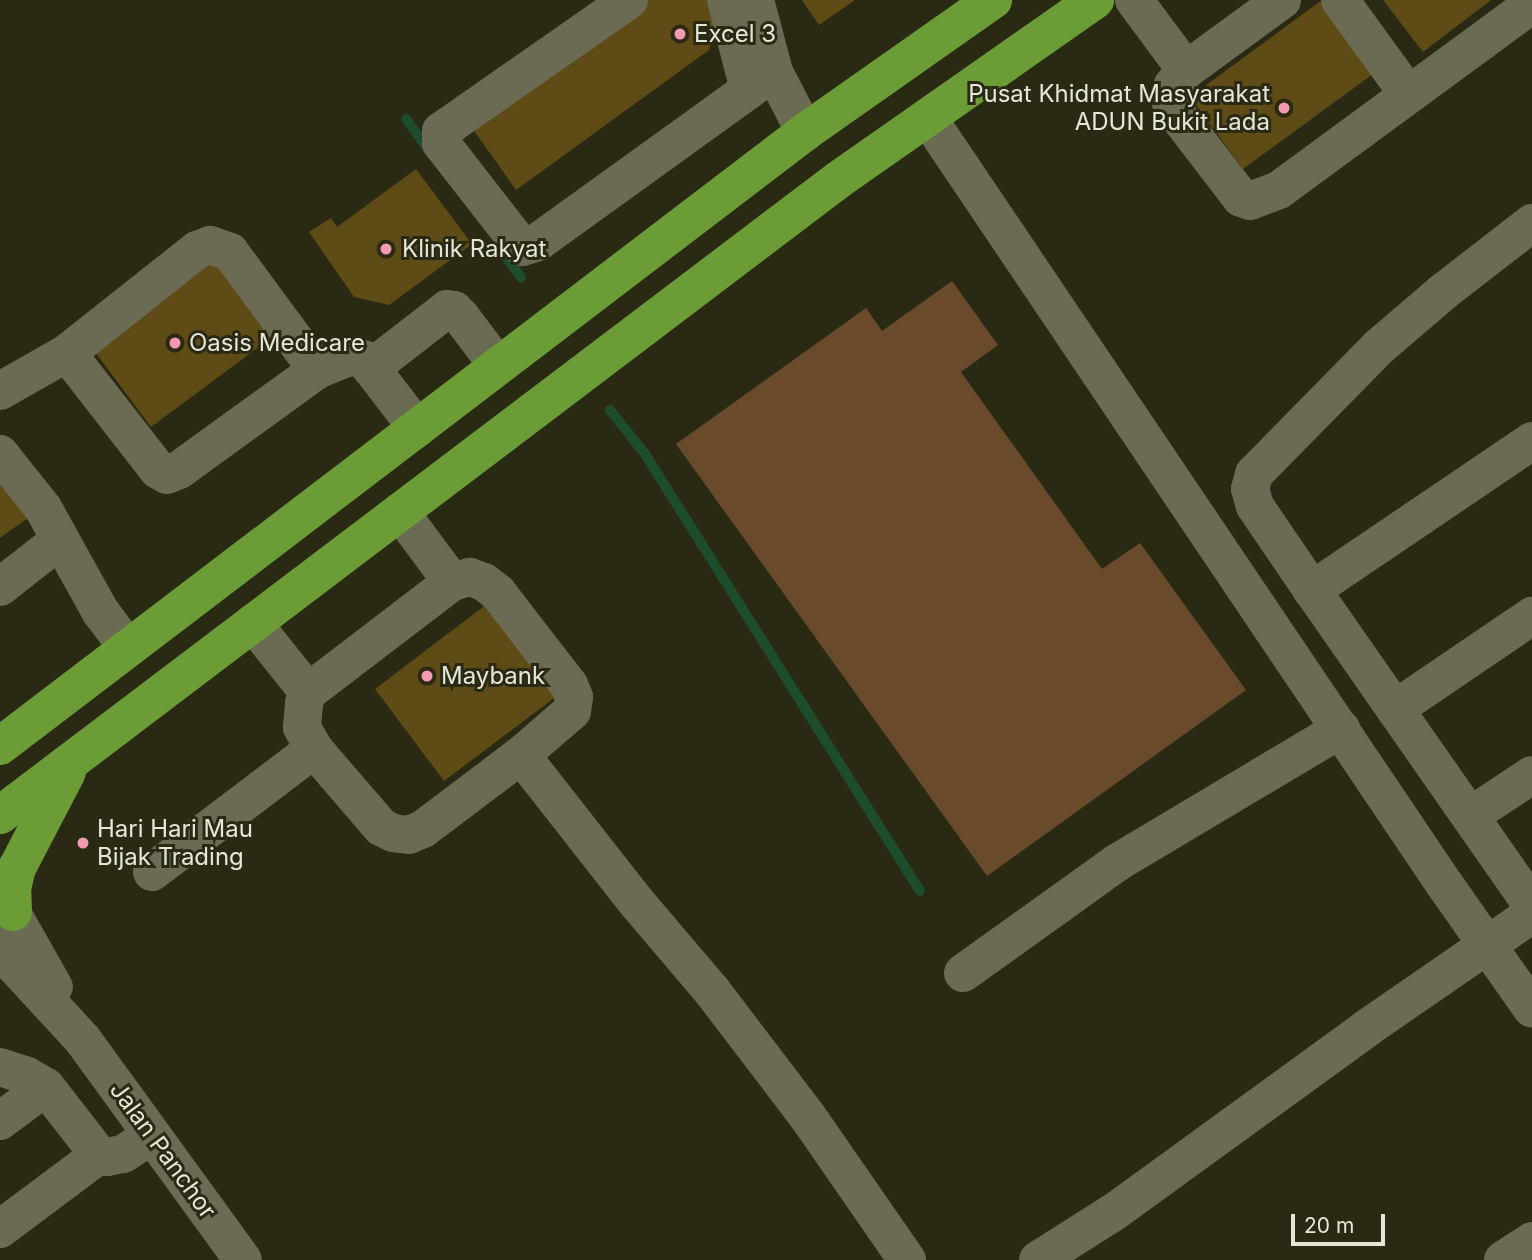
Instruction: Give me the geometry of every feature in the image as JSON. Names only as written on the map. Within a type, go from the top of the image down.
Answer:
[{"type":"highway","points":[[0,746],[805,132],[993,0]]},
{"type":"highway","points":[[0,815],[838,180],[1096,0]]},
{"type":"highway","points":[[0,726],[40,715]]},
{"type":"highway","points":[[6,902],[17,868],[75,758]]},
{"type":"street","points":[[629,0],[441,131],[441,143],[522,247],[538,242],[762,81]]},
{"type":"street","points":[[726,0],[762,81],[805,132]]},
{"type":"street","points":[[755,0],[762,81]]},
{"type":"street","points":[[1133,0],[1186,70]]},
{"type":"street","points":[[1282,0],[1186,70],[1173,85],[1172,108],[1241,198],[1250,201],[1279,190],[1532,4]]},
{"type":"street","points":[[1340,0],[1408,94]]},
{"type":"street","points":[[928,118],[1445,885],[1490,945],[1532,1009]]},
{"type":"street","points":[[1532,223],[1380,346],[1254,474],[1250,489],[1255,506],[1532,905]]},
{"type":"street","points":[[0,391],[66,353],[197,250],[210,245],[230,252],[317,370]]},
{"type":"street","points":[[371,368],[447,309],[454,310],[461,317],[498,366]]},
{"type":"street","points":[[66,353],[158,470],[167,475],[317,370],[349,357],[363,359],[416,428]]},
{"type":"street","points":[[1312,590],[1532,440]]},
{"type":"street","points":[[0,454],[51,524],[100,611],[128,648]]},
{"type":"street","points":[[400,512],[452,583]]},
{"type":"street","points":[[0,587],[51,524]]},
{"type":"street","points":[[470,577],[484,582],[498,593],[569,685],[574,697],[572,711],[521,755],[423,829],[409,835],[381,827],[314,750],[302,727],[300,716],[308,692],[452,583],[470,577]]},
{"type":"street","points":[[1395,709],[1532,616]]},
{"type":"street","points":[[253,624],[308,692]]},
{"type":"street","points":[[963,973],[1118,862],[1341,729]]},
{"type":"street","points":[[152,872],[314,750]]},
{"type":"street","points":[[521,755],[784,1085],[907,1260]]},
{"type":"street","points":[[1470,816],[1532,775]]},
{"type":"street","points":[[6,902],[83,1041]]},
{"type":"street","points":[[1038,1260],[1114,1212],[1367,1028],[1532,914]]},
{"type":"street","points":[[0,950],[83,1041]]},
{"type":"street","name":"Jalan Panchor","points":[[83,1041],[231,1255]]},
{"type":"street","points":[[0,1067],[27,1076],[46,1087],[99,1155]]},
{"type":"street","points":[[0,1121],[46,1087]]},
{"type":"street","points":[[0,1229],[99,1155],[123,1154],[151,1136]]},
{"type":"street","points":[[1503,1260],[1532,1241]]},
{"type":"shaded area","points":[[952,281],[998,345],[961,372],[1102,569],[1140,543],[1246,690],[987,876],[676,444],[866,308],[882,331]]},
{"type":"building","points":[[642,0],[712,0],[717,19],[709,50],[516,190],[470,125]]},
{"type":"building","points":[[802,0],[855,0],[819,25]]},
{"type":"building","points":[[1322,0],[1380,69],[1243,169],[1190,97]]},
{"type":"building","points":[[1383,0],[1491,0],[1423,52]]},
{"type":"building","points":[[416,169],[472,244],[389,305],[354,297],[309,232],[331,218],[337,227]]},
{"type":"building","points":[[212,250],[275,335],[151,427],[87,341]]},
{"type":"building","points":[[0,472],[32,515],[0,538]]},
{"type":"building","points":[[487,604],[557,696],[444,781],[375,689]]},
{"type":"waterway","points":[[406,119],[428,149]]},
{"type":"waterway","points":[[501,250],[521,278]]},
{"type":"waterway","points":[[610,410],[645,454],[920,891]]},
{"type":"place","name":"Excel 3","points":[[680,34]]},
{"type":"place","name":"Pusat Khidmat Masyarakat ADUN Bukit Lada","points":[[1284,108]]},
{"type":"place","name":"Klinik Rakyat","points":[[386,249]]},
{"type":"place","name":"Oasis Medicare","points":[[175,343]]},
{"type":"place","name":"Maybank","points":[[427,676]]},
{"type":"place","name":"Hari Hari Mau Bijak Trading","points":[[83,843]]}]
